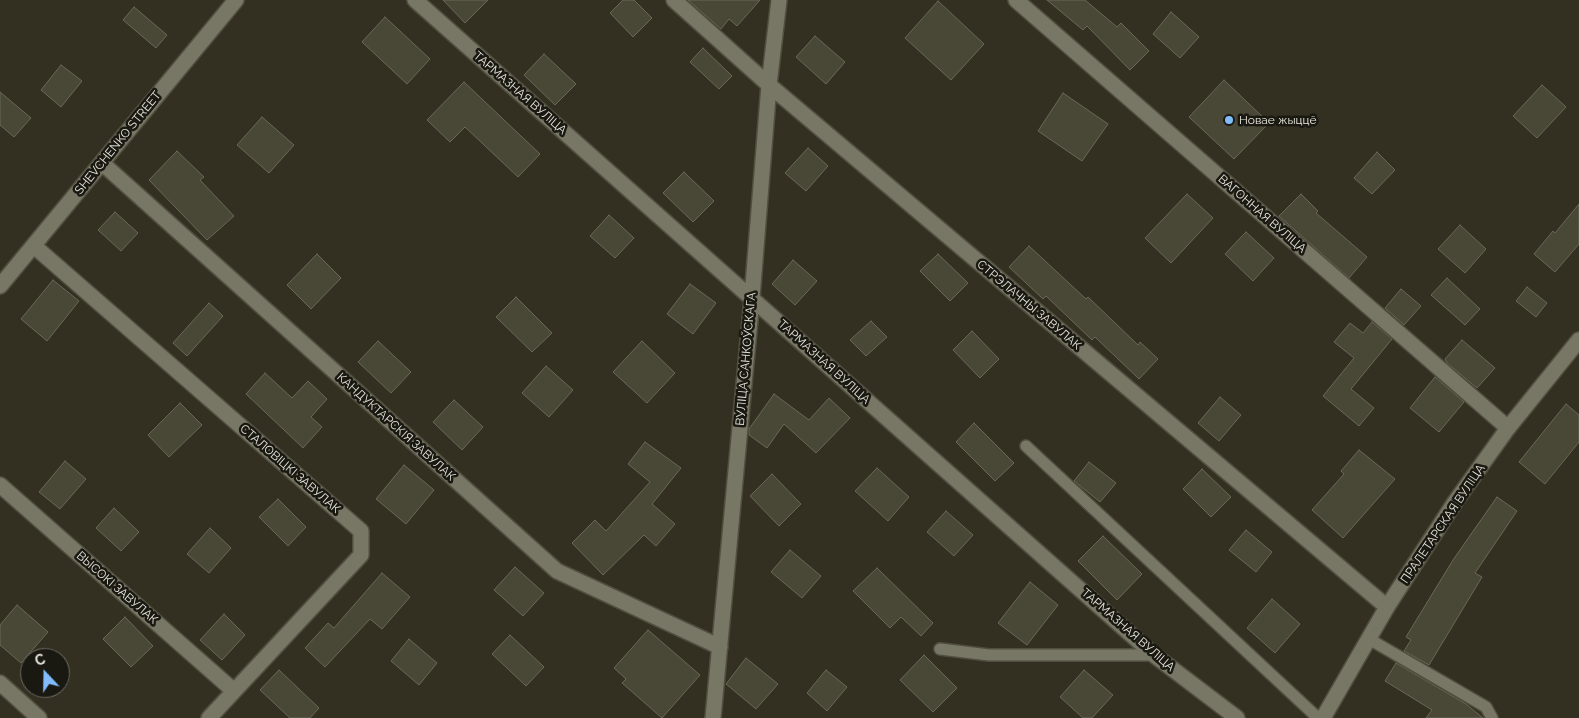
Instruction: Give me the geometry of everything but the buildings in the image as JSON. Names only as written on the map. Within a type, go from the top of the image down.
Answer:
[{"type":"street","name":"SHEVCHENKO STREET","points":[[0,286],[236,0]]},
{"type":"street","name":"ТАРМАЗНАЯ ВУЛІЦА","points":[[415,0],[1154,655],[1237,718]]},
{"type":"street","name":"СТРЭЛАЧНЫ ЗАВУЛАК","points":[[674,0],[769,85],[1387,607]]},
{"type":"street","name":"ВУЛІЦА САНКОЎСКАГА","points":[[713,718],[778,0]]},
{"type":"street","name":"ВАГОННАЯ ВУЛІЦА","points":[[1016,0],[1508,428]]},
{"type":"street","name":"КАНДУКТАРСКІЯ ЗАВУЛАК","points":[[102,163],[557,571],[720,647]]},
{"type":"street","name":"СТАЛОВІЦКІ ЗАВУЛАК","points":[[34,246],[361,531],[361,555],[209,718]]},
{"type":"street","name":"ПРАЛЕТАРСКАЯ ВУЛІЦА","points":[[1323,718],[1387,607],[1455,502],[1508,428],[1579,340]]},
{"type":"street","name":"ВЫСОКІ ЗАВУЛАК","points":[[0,485],[234,691]]},
{"type":"street","points":[[0,683],[39,718]]},
{"type":"lane","points":[[1026,446],[1318,718]]},
{"type":"lane","points":[[1369,639],[1486,707],[1492,718]]},
{"type":"lane","points":[[940,649],[989,655],[1154,655]]},
{"type":"place","name":"Новае жыццё","points":[[1229,120]]}]
